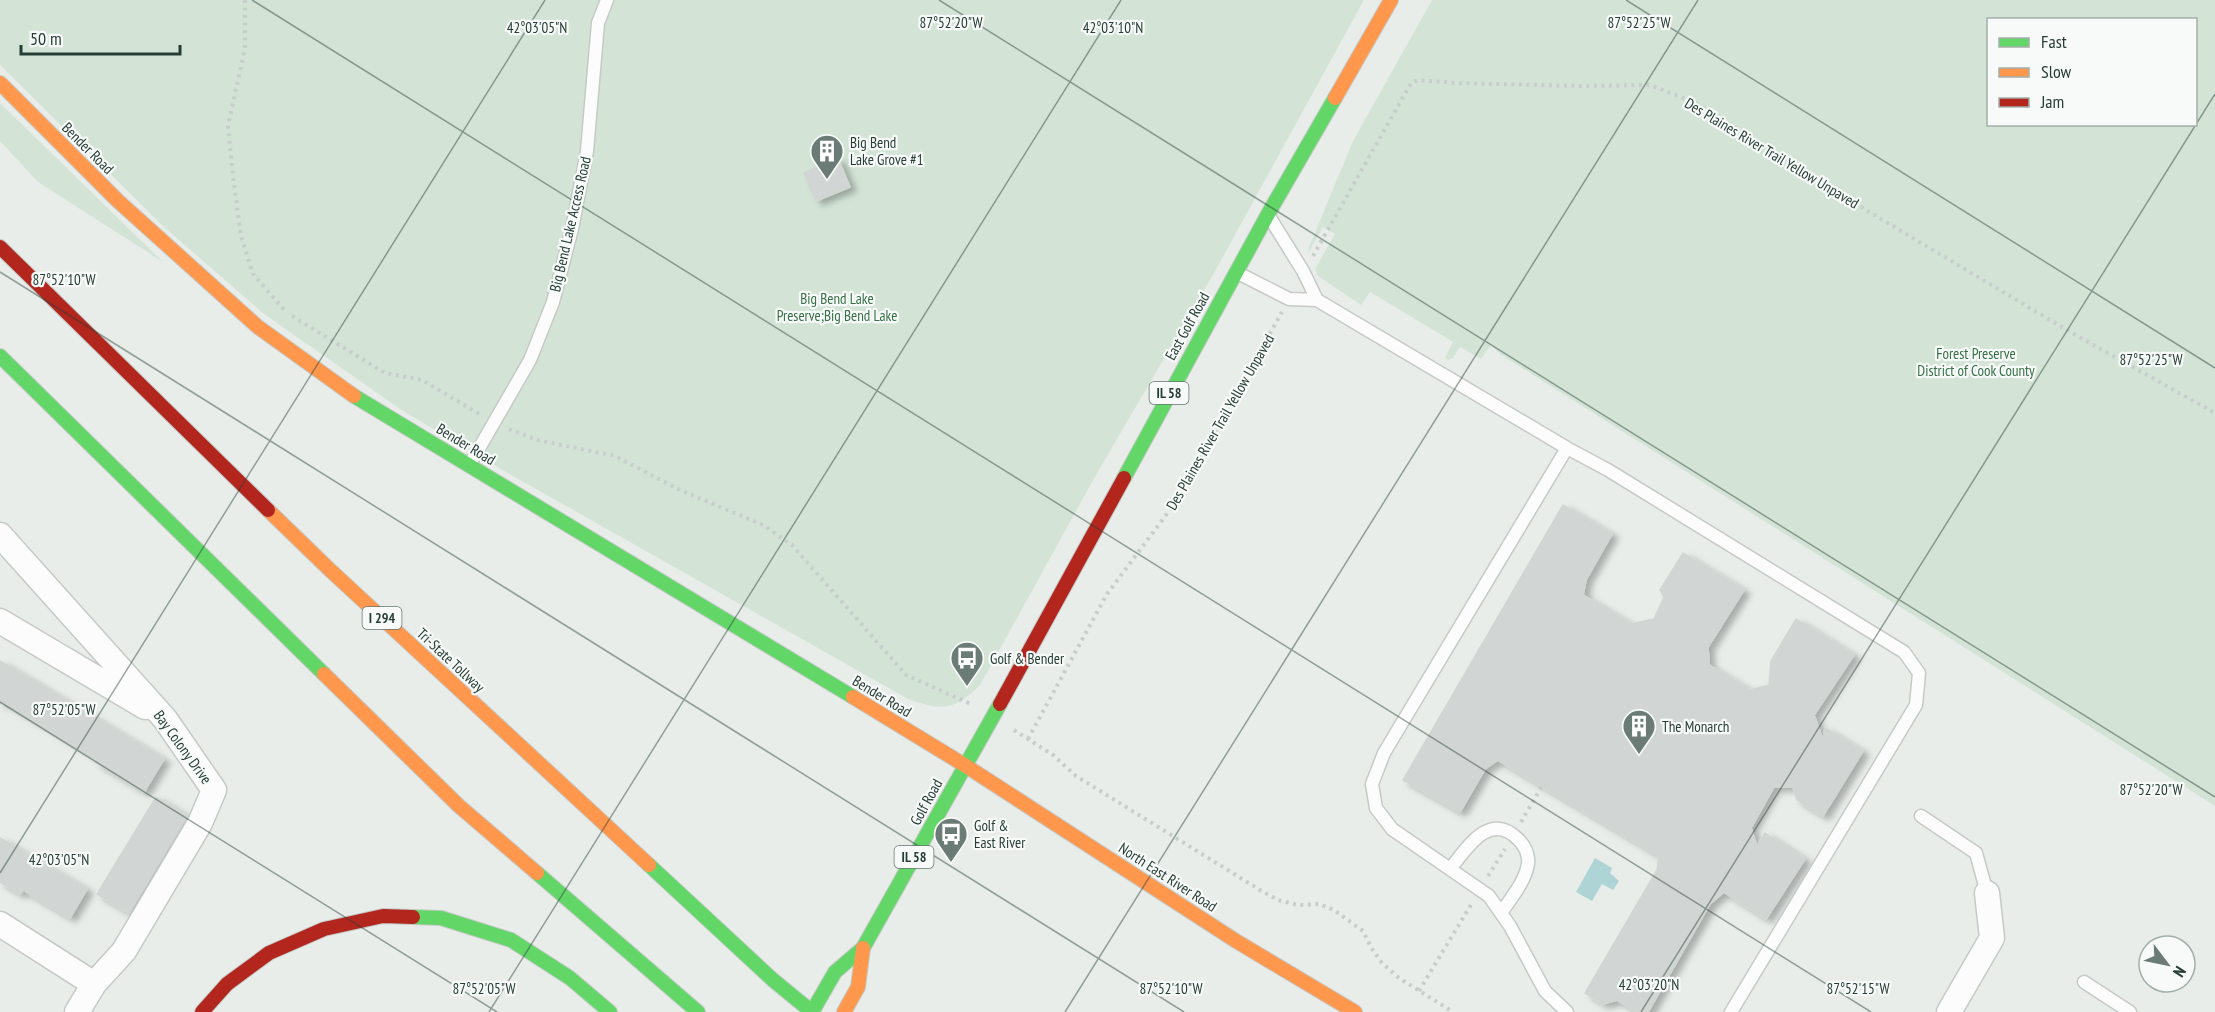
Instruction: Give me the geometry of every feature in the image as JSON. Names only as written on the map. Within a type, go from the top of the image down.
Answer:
[{"type":"main road","name":"East Golf Road","points":[[966,766],[1268,214],[1391,0]]},
{"type":"main road","name":"Bender Road","points":[[0,83],[118,201],[258,327],[346,391],[966,766]]},
{"type":"main road","name":"Tri-State Tollway","points":[[0,247],[330,570],[773,980],[812,1012]]},
{"type":"main road","points":[[0,356],[459,806],[698,1012]]},
{"type":"main road","name":"Golf Road","points":[[812,1012],[835,972],[863,948],[966,766]]},
{"type":"main road","name":"North East River Road","points":[[966,766],[1236,941],[1355,1012]]},
{"type":"main road","points":[[202,1012],[227,984],[269,952],[324,929],[383,916],[441,918],[511,940],[570,978],[610,1012]]},
{"type":"main road","name":"Golf Road","points":[[844,1012],[858,987],[863,948]]},
{"type":"street","name":"Bay Colony Drive","points":[[0,535],[165,719],[214,790],[200,823],[124,951],[94,984],[77,1012]]},
{"type":"street","points":[[0,621],[165,719]]},
{"type":"street","points":[[1949,1012],[1992,938],[1987,893]]},
{"type":"street","points":[[0,924],[94,984]]},
{"type":"lane","name":"Big Bend Lake Access Road","points":[[469,465],[530,360],[553,302],[572,229],[587,151],[598,23],[607,0]]},
{"type":"lane","points":[[1268,214],[1303,271],[1317,300]]},
{"type":"lane","points":[[1236,272],[1289,299],[1317,300],[1608,470],[1904,652],[1919,673],[1916,705],[1731,1012]]},
{"type":"lane","points":[[1567,448],[1384,753],[1372,784],[1376,808],[1392,830],[1489,896],[1545,991],[1567,1012]]},
{"type":"lane","points":[[1921,816],[1976,853],[1987,893]]},
{"type":"lane","points":[[1450,869],[1468,846],[1483,832],[1495,828],[1508,832],[1518,839],[1526,850],[1528,862],[1525,877],[1501,913]]},
{"type":"lane","points":[[2084,982],[2130,1012]]},
{"type":"path","points":[[245,0],[245,48],[228,126],[241,236],[253,274],[287,313],[385,373],[422,380],[483,416]]},
{"type":"path","name":"Des Plaines River Trail Yellow Unpaved","points":[[1309,263],[1411,83],[1418,80],[1580,86],[1650,85],[1696,103],[1866,210],[2045,317],[2215,413]]},
{"type":"path","name":"Des Plaines River Trail Yellow Unpaved","points":[[1279,318],[1175,503],[1107,594],[1028,739],[1053,755],[1076,776],[1260,890],[1278,900],[1298,905],[1319,904],[1334,909],[1363,931],[1382,963],[1399,978],[1453,1012]]},
{"type":"path","points":[[505,428],[537,440],[615,456],[680,490],[763,525],[792,545],[906,675],[965,700]]},
{"type":"green space","name":"Big Bend Lake Preserve;Big Bend Lake","points":[[0,0],[1364,0],[1214,273],[1096,475],[980,685],[962,700],[938,707],[908,699],[506,472],[403,411],[264,314],[164,227],[0,65]]},
{"type":"green space","name":"Forest Preserve District of Cook County","points":[[1432,0],[2215,0],[2215,806],[1500,354],[1491,345],[1481,359],[1460,347],[1453,358],[1448,360],[1445,357],[1453,342],[1370,292],[1361,305],[1318,276],[1315,269],[1335,234],[1323,227],[1308,253],[1353,141]]},
{"type":"green space","points":[[0,103],[163,262],[38,182],[0,141]]},
{"type":"water","points":[[1595,858],[1612,868],[1610,873],[1619,881],[1613,890],[1602,884],[1592,901],[1576,892]]},
{"type":"building","name":"Big Bend Lake Grove #1","points":[[838,158],[850,187],[816,201],[804,173]]},
{"type":"building","name":"The Monarch","points":[[1563,505],[1612,534],[1586,580],[1583,595],[1631,624],[1654,619],[1664,597],[1660,590],[1683,553],[1744,590],[1708,647],[1709,665],[1750,690],[1769,685],[1771,661],[1796,619],[1854,655],[1814,715],[1823,740],[1825,728],[1863,751],[1823,816],[1797,800],[1793,787],[1774,787],[1751,828],[1757,846],[1765,833],[1805,859],[1766,919],[1724,892],[1710,904],[1648,1012],[1637,1012],[1617,1000],[1603,1004],[1585,993],[1657,870],[1659,856],[1498,760],[1485,769],[1460,812],[1403,780]]},
{"type":"building","points":[[0,661],[164,759],[144,792],[95,762],[97,758],[2,701],[0,704]]},
{"type":"building","points":[[156,797],[187,816],[129,913],[97,894]]},
{"type":"building","points":[[0,838],[87,889],[70,918],[23,890],[20,894],[0,882]]},
{"type":"traffic: fast","points":[[1124,478],[1268,214],[1335,98]]},
{"type":"traffic: fast","points":[[0,356],[324,674]]},
{"type":"traffic: fast","points":[[354,396],[853,697]]},
{"type":"traffic: fast","points":[[812,1012],[835,972],[863,948],[1000,704]]},
{"type":"traffic: fast","points":[[649,865],[773,980],[812,1012]]},
{"type":"traffic: fast","points":[[537,873],[698,1012]]},
{"type":"traffic: fast","points":[[413,917],[441,918],[511,940],[570,978],[610,1012]]},
{"type":"traffic: slow","points":[[1335,98],[1391,0]]},
{"type":"traffic: slow","points":[[0,83],[118,201],[258,327],[354,396]]},
{"type":"traffic: slow","points":[[268,510],[649,865]]},
{"type":"traffic: slow","points":[[324,674],[459,806],[537,873]]},
{"type":"traffic: slow","points":[[853,697],[966,766],[1236,941],[1355,1012]]},
{"type":"traffic: slow","points":[[844,1012],[858,987],[863,948]]},
{"type":"traffic: jam","points":[[0,247],[268,510]]},
{"type":"traffic: jam","points":[[1000,704],[1124,478]]},
{"type":"traffic: jam","points":[[202,1012],[227,984],[269,953],[324,929],[383,916],[413,917]]},
{"type":"place","name":"Big Bend Lake Grove #1","points":[[827,180]]},
{"type":"place","name":"Golf & Bender","points":[[967,687]]},
{"type":"place","name":"The Monarch","points":[[1639,755]]},
{"type":"place","name":"Golf & East River","points":[[951,863]]}]
